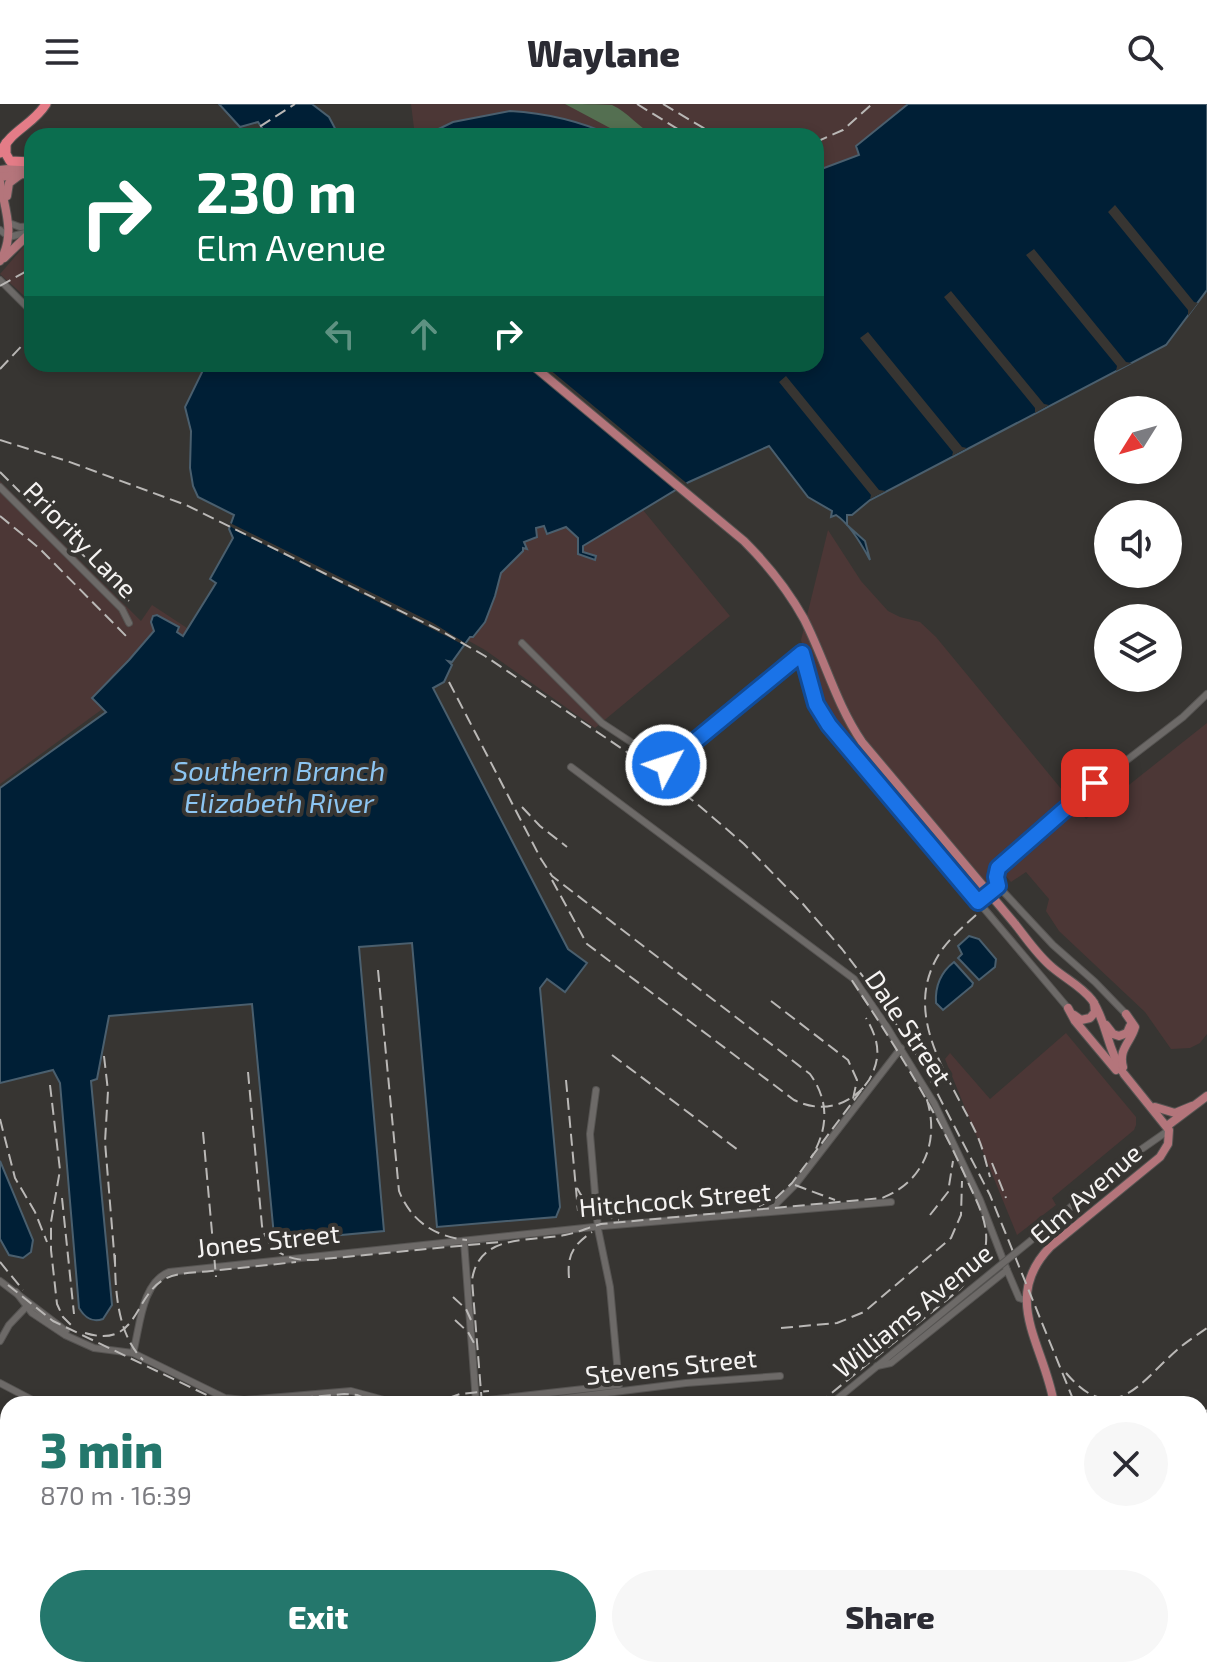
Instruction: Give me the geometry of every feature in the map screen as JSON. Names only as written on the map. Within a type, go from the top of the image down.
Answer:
[{"type":"highway","points":[[0,153],[15,131],[35,117],[46,104]]},
{"type":"highway","points":[[6,143],[10,161],[24,163]]},
{"type":"main road","points":[[0,170],[24,166]]},
{"type":"main road","points":[[0,261],[9,237],[7,186],[21,174]]},
{"type":"main road","points":[[9,222],[0,180],[24,174]]},
{"type":"main road","points":[[0,261],[24,236]]},
{"type":"main road","points":[[541,372],[744,541],[772,570],[805,621],[842,708],[862,742],[1050,966],[1079,986],[1092,1001],[1113,1034],[1123,1035],[1130,1027],[1126,1014]]},
{"type":"main road","points":[[1068,1008],[1077,1018],[1085,1020],[1094,1014],[1092,1001]]},
{"type":"main road","points":[[1068,1008],[1075,1021],[1123,1072]]},
{"type":"main road","points":[[1123,1072],[1121,1056],[1135,1027],[1126,1014]]},
{"type":"main road","points":[[1103,1020],[1123,1072]]},
{"type":"main road","points":[[1111,1047],[1127,1040]]},
{"type":"main road","name":"Elm Avenue","points":[[1025,1300],[1031,1276],[1042,1256],[1166,1150],[1168,1128],[1123,1072]]},
{"type":"main road","points":[[1168,1128],[1207,1096]]},
{"type":"main road","points":[[1146,1099],[1158,1109],[1168,1112],[1179,1112],[1192,1106]]},
{"type":"main road","points":[[1168,1128],[1207,1103]]},
{"type":"main road","points":[[1152,1142],[1164,1144],[1166,1150]]},
{"type":"main road","points":[[1025,1300],[1052,1396]]},
{"type":"street","points":[[9,222],[24,227]]},
{"type":"street","points":[[0,230],[9,237],[24,231]]},
{"type":"street","points":[[0,280],[24,304]]},
{"type":"street","name":"Priority Lane","points":[[0,487],[122,609],[129,623]]},
{"type":"street","points":[[522,643],[602,723],[666,765],[802,650],[816,704],[829,725],[1068,1008]]},
{"type":"street","points":[[1126,1014],[1053,945],[998,886],[996,872],[1075,800],[1183,717],[1207,694]]},
{"type":"street","name":"Dale Street","points":[[571,767],[851,976],[901,1048],[934,1103],[958,1151],[1019,1298],[1025,1300]]},
{"type":"street","points":[[978,902],[998,886]]},
{"type":"street","points":[[769,1211],[795,1185],[901,1048]]},
{"type":"street","points":[[596,1090],[590,1134],[597,1226]]},
{"type":"street","name":"Williams Avenue","points":[[841,1396],[1103,1178],[1168,1128]]},
{"type":"street","name":"Hitchcock Street","points":[[464,1241],[597,1226],[891,1202]]},
{"type":"street","name":"Stevens Street","points":[[526,1396],[619,1385],[610,1287],[597,1226]]},
{"type":"street","points":[[464,1241],[476,1396]]},
{"type":"street","name":"Jones Street","points":[[133,1353],[147,1297],[155,1281],[165,1273],[464,1241]]},
{"type":"street","points":[[877,1366],[891,1363],[1007,1270]]},
{"type":"street","points":[[0,1281],[75,1339],[94,1348],[133,1353],[221,1396]]},
{"type":"street","points":[[0,1341],[9,1325],[28,1305]]},
{"type":"street","name":"Stevens Street","points":[[583,1396],[686,1383],[780,1376]]},
{"type":"street","points":[[0,1383],[25,1396]]},
{"type":"street","points":[[286,1396],[351,1391],[369,1396]]},
{"type":"shaded area","points":[[411,104],[940,104],[824,192],[824,128],[414,128]]},
{"type":"shaded area","points":[[24,246],[24,296],[0,274]]},
{"type":"shaded area","points":[[0,481],[141,621],[152,605],[190,630],[157,669],[0,784]]},
{"type":"shaded area","points":[[643,510],[730,616],[595,728],[462,637],[496,543],[564,517]]},
{"type":"shaded area","points":[[828,530],[861,581],[888,611],[920,622],[936,637],[1086,819],[1207,723],[1207,1034],[1200,1043],[1190,1048],[1171,1049],[1145,1012],[1059,931],[1046,911],[1049,899],[1026,872],[1011,882],[1004,874],[980,894],[975,892],[833,725],[817,697],[801,640]]},
{"type":"shaded area","points":[[1066,1033],[1136,1117],[1136,1125],[1134,1130],[1052,1198],[1056,1205],[1017,1235],[945,1059],[950,1053],[990,1099]]},
{"type":"green space","points":[[565,104],[612,105],[643,128],[610,128]]},
{"type":"water","points":[[219,104],[312,104],[329,117],[335,128],[262,128],[258,122],[240,127]]},
{"type":"water","name":"Southern Branch Elizabeth River","points":[[908,104],[1207,104],[1207,290],[1166,345],[870,500],[852,515],[847,515],[847,525],[836,515],[831,517],[832,511],[808,497],[769,446],[689,482],[583,546],[583,552],[596,556],[595,560],[578,554],[578,538],[566,527],[547,534],[544,526],[536,528],[537,537],[524,542],[527,549],[523,548],[501,573],[485,622],[452,662],[448,661],[452,665],[444,682],[433,688],[568,949],[587,963],[565,992],[547,979],[540,988],[560,1207],[556,1217],[437,1227],[412,943],[359,947],[384,1231],[277,1241],[274,1236],[252,1004],[109,1016],[97,1079],[91,1081],[112,1305],[103,1319],[89,1319],[79,1308],[60,1083],[53,1070],[0,1083],[0,788],[106,712],[92,698],[154,631],[153,616],[157,615],[179,627],[177,632],[183,636],[216,583],[210,579],[233,538],[229,529],[234,515],[198,497],[193,486],[191,431],[185,407],[202,372],[824,372],[824,168],[859,155],[856,146]]},
{"type":"water","points":[[510,111],[563,119],[593,128],[441,128],[453,122]]},
{"type":"water","points":[[848,526],[865,541],[870,560],[859,542]]},
{"type":"water","points":[[969,936],[979,939],[996,959],[995,967],[979,980],[958,958],[962,954],[958,946]]},
{"type":"water","points":[[954,962],[973,983],[943,1010],[936,1003],[938,986],[942,975]]},
{"type":"water","points":[[0,1161],[33,1240],[31,1252],[23,1258],[9,1255],[0,1239]]},
{"type":"pier","points":[[1115,205],[1194,302],[1198,303],[1188,316],[1188,310],[1108,212]]},
{"type":"pier","points":[[1034,249],[1126,362],[1132,363],[1116,371],[1117,366],[1026,255]]},
{"type":"pier","points":[[951,291],[1044,404],[1049,405],[1035,413],[1035,408],[944,297]]},
{"type":"pier","points":[[868,332],[962,447],[967,448],[952,456],[953,452],[860,338]]},
{"type":"pier","points":[[535,372],[553,372],[690,486],[679,492]]},
{"type":"pier","points":[[786,376],[879,490],[886,491],[870,499],[871,495],[779,382]]},
{"type":"pier","points":[[228,522],[433,623],[466,646],[239,532]]},
{"type":"railway","points":[[258,128],[295,104]]},
{"type":"railway","points":[[637,104],[676,128]]},
{"type":"railway","points":[[663,104],[704,128]]},
{"type":"railway","points":[[824,138],[843,130],[872,104]]},
{"type":"railway","points":[[0,286],[24,272]]},
{"type":"railway","points":[[0,369],[24,344]]},
{"type":"railway","points":[[0,440],[186,505],[443,632],[485,656],[643,763],[744,844],[842,949],[920,1060],[990,1195],[1072,1396]]},
{"type":"railway","points":[[0,472],[129,601]]},
{"type":"railway","points":[[0,516],[39,548],[130,640]]},
{"type":"railway","points":[[449,682],[552,876],[810,1074],[824,1105],[821,1137],[811,1158]]},
{"type":"railway","points":[[522,807],[567,847]]},
{"type":"railway","points":[[552,880],[587,944],[794,1100],[814,1106],[833,1106],[866,1085]]},
{"type":"railway","points":[[976,915],[941,951],[929,975],[925,998],[933,1045],[977,1135],[990,1177]]},
{"type":"railway","points":[[378,970],[399,1191],[410,1211],[426,1226],[467,1240]]},
{"type":"railway","points":[[828,1396],[959,1290],[980,1263],[986,1243],[981,1211],[955,1153],[928,1102],[851,979]]},
{"type":"railway","points":[[771,1001],[848,1060],[857,1080],[853,1099]]},
{"type":"railway","points":[[759,1206],[776,1198],[792,1183],[869,1080],[876,1064],[877,1049],[866,1018]]},
{"type":"railway","points":[[612,1055],[738,1150]]},
{"type":"railway","points":[[104,1056],[108,1091],[105,1142],[115,1264]]},
{"type":"railway","points":[[248,1072],[262,1226],[269,1242],[280,1253],[295,1259],[313,1260],[500,1242]]},
{"type":"railway","points":[[566,1080],[578,1211]]},
{"type":"railway","points":[[50,1085],[60,1170],[51,1222],[51,1250],[57,1304],[72,1326]]},
{"type":"railway","points":[[481,1396],[472,1280],[484,1254],[508,1242],[565,1235],[601,1224],[882,1198],[910,1181],[926,1156],[931,1126],[925,1094]]},
{"type":"railway","points":[[0,1119],[15,1178],[35,1212],[47,1242]]},
{"type":"railway","points":[[203,1132],[216,1277]]},
{"type":"railway","points":[[930,1215],[948,1192],[953,1161]]},
{"type":"railway","points":[[992,1163],[1006,1198]]},
{"type":"railway","points":[[781,1328],[837,1323],[864,1312],[951,1238],[961,1215],[962,1181]]},
{"type":"railway","points":[[795,1185],[835,1200]]},
{"type":"railway","points":[[577,1188],[594,1209],[619,1220]]},
{"type":"railway","points":[[62,1198],[74,1314]]},
{"type":"railway","points":[[569,1278],[573,1251],[592,1232]]},
{"type":"railway","points":[[115,1255],[119,1311],[128,1338],[143,1360]]},
{"type":"railway","points":[[0,1262],[23,1290]]},
{"type":"railway","points":[[85,1333],[102,1336],[125,1328],[153,1288],[174,1276],[296,1262]]},
{"type":"railway","points":[[8,1285],[53,1321],[209,1396]]},
{"type":"railway","points":[[453,1297],[466,1309],[471,1320]]},
{"type":"railway","points":[[455,1320],[474,1343]]},
{"type":"railway","points":[[1120,1396],[1138,1386],[1180,1347],[1207,1328]]},
{"type":"railway","points":[[1066,1373],[1095,1396]]},
{"type":"railway","points":[[454,1396],[489,1391]]},
{"type":"railway","points":[[321,1396],[359,1396]]},
{"type":"route","points":[[666,765],[802,653],[816,704],[829,725],[978,902],[998,886],[998,868],[1095,783]]}]
